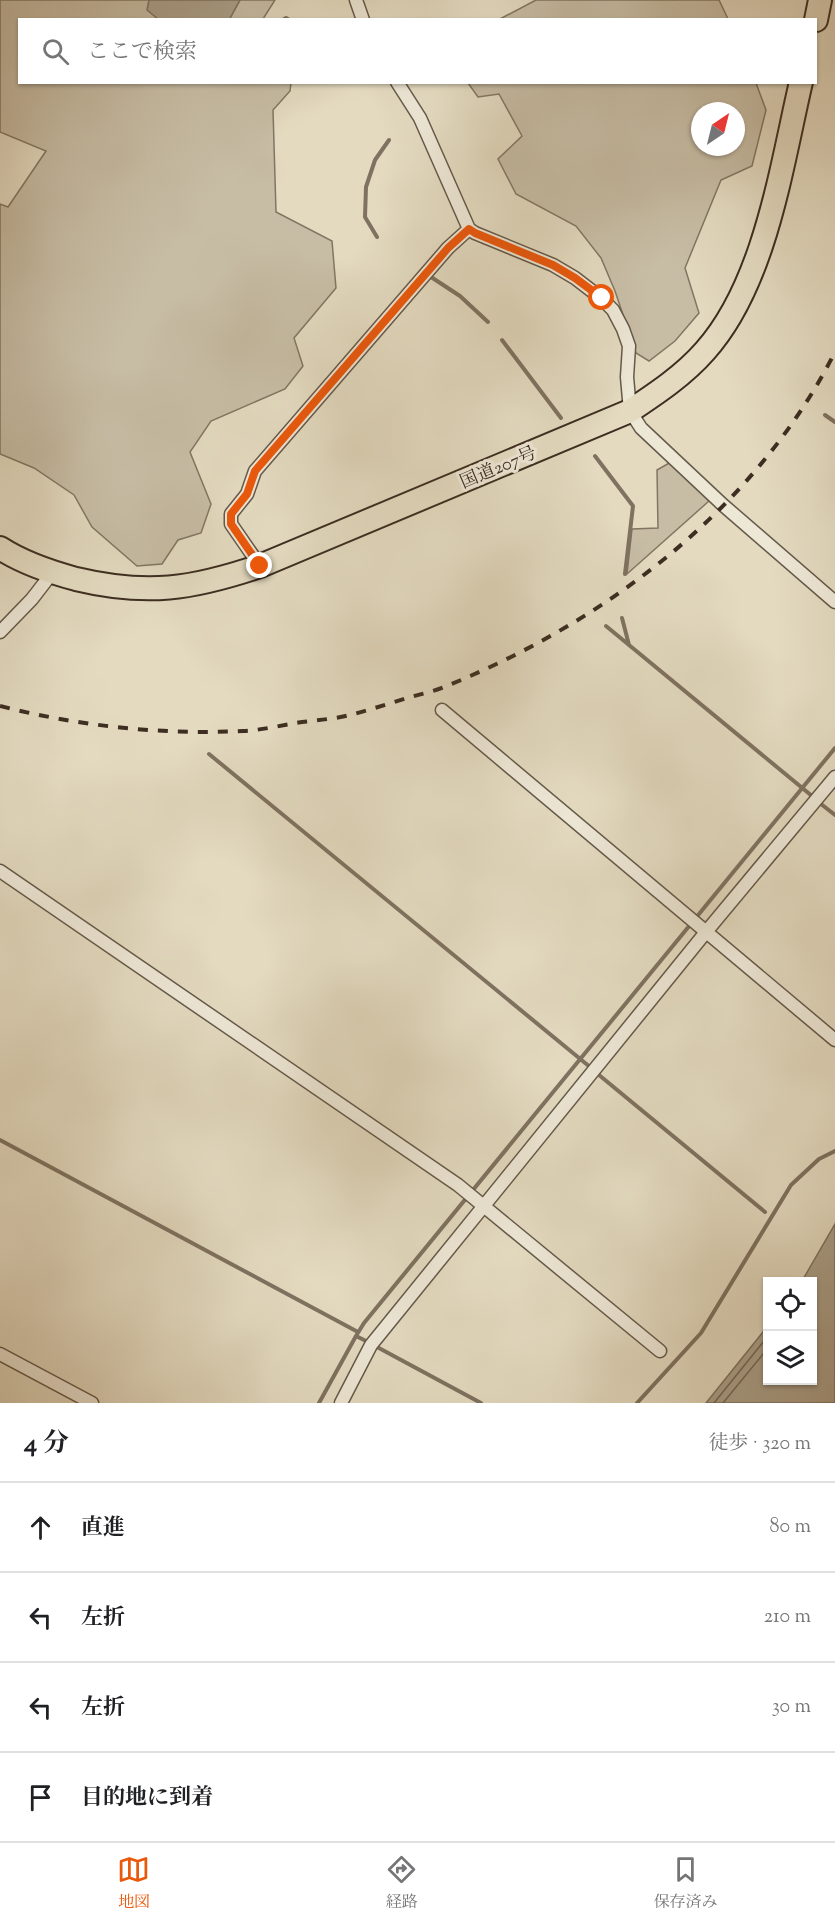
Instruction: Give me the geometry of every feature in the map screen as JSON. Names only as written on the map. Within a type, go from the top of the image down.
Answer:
[{"type":"highway","points":[[816,18],[820,0]]},
{"type":"highway","name":"国道207号","points":[[0,548],[52,573],[102,585],[141,590],[182,587],[224,578],[260,566],[630,411],[674,381],[706,351],[735,308],[763,242],[801,84]]},
{"type":"street","points":[[356,0],[362,18]]},
{"type":"street","points":[[398,84],[420,118],[469,229],[553,265],[602,298],[613,310],[629,346],[627,377],[630,411],[641,428],[723,506],[835,602]]},
{"type":"street","points":[[260,566],[231,524],[231,514],[247,494],[255,471],[448,248],[469,229]]},
{"type":"street","points":[[0,632],[32,599],[52,573]]},
{"type":"street","points":[[442,710],[835,1040]]},
{"type":"street","points":[[341,1403],[371,1345],[480,1202],[703,929],[835,777]]},
{"type":"street","points":[[0,871],[465,1190],[660,1351]]},
{"type":"street","points":[[0,1354],[92,1403]]},
{"type":"shaded area","points":[[0,0],[149,0],[148,10],[157,18],[18,18],[18,84],[291,84],[290,91],[273,110],[276,212],[332,241],[336,288],[294,338],[303,366],[285,389],[211,421],[190,452],[211,504],[201,533],[178,540],[162,564],[137,566],[92,527],[74,495],[34,468],[0,454],[0,204],[8,207],[46,151],[0,132]]},
{"type":"shaded area","points":[[240,0],[275,0],[264,18],[230,18]]},
{"type":"shaded area","points":[[536,0],[719,0],[728,18],[502,18]]},
{"type":"shaded area","points":[[469,84],[756,84],[766,110],[752,166],[721,180],[685,268],[699,313],[675,341],[649,361],[636,353],[601,258],[576,226],[516,194],[498,159],[522,136],[499,94],[478,97]]},
{"type":"shaded area","points":[[671,462],[709,501],[627,574],[632,529],[658,528],[657,470]]},
{"type":"water","points":[[149,0],[240,0],[230,18],[157,18],[147,10]]},
{"type":"water","points":[[835,1224],[835,1403],[706,1403],[763,1332],[763,1385],[817,1385],[817,1277],[804,1277]]},
{"type":"waterway","points":[[377,237],[365,217],[366,187],[375,160],[389,140]]},
{"type":"waterway","points":[[431,277],[460,296],[488,322]]},
{"type":"waterway","points":[[502,340],[561,418]]},
{"type":"waterway","points":[[825,415],[835,422]]},
{"type":"waterway","points":[[595,456],[633,506],[625,574]]},
{"type":"waterway","points":[[622,618],[629,645]]},
{"type":"waterway","points":[[606,626],[812,796]]},
{"type":"waterway","points":[[319,1403],[364,1323],[835,748]]},
{"type":"waterway","points":[[209,754],[590,1067]]},
{"type":"waterway","points":[[821,804],[835,815]]},
{"type":"waterway","points":[[599,1075],[765,1212]]},
{"type":"waterway","points":[[0,1140],[358,1332]]},
{"type":"waterway","points":[[637,1403],[701,1333],[791,1185],[819,1159],[835,1151]]},
{"type":"waterway","points":[[356,1336],[366,1341]]},
{"type":"waterway","points":[[377,1347],[481,1403]]},
{"type":"railway","points":[[0,706],[60,719],[120,728],[182,732],[243,731],[344,716],[444,687],[508,658],[565,627],[620,592],[672,553],[720,509],[764,461],[802,408],[835,352]]},
{"type":"route","points":[[260,566],[231,524],[231,514],[247,494],[255,471],[448,248],[469,229],[553,265],[602,298]]}]
